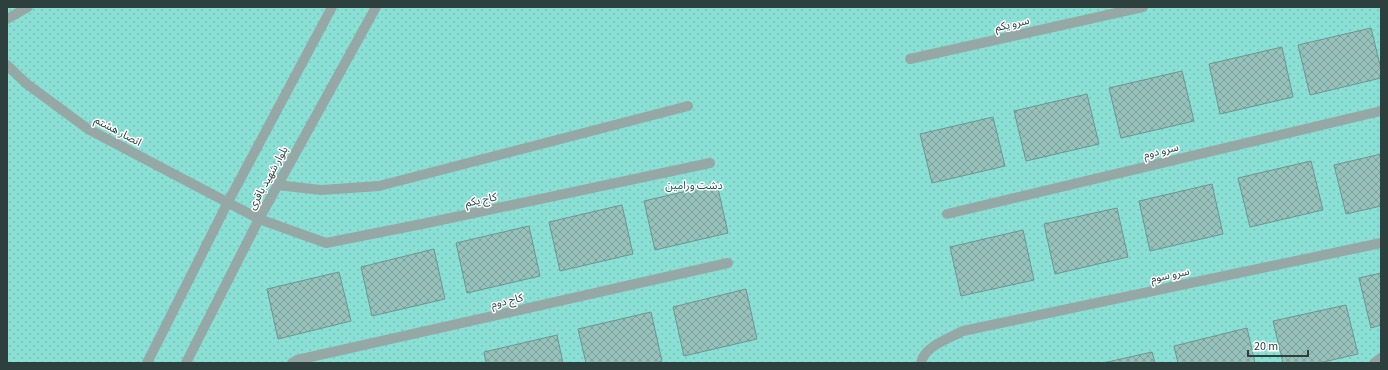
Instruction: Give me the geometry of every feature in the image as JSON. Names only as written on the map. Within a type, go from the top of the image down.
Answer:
[{"type":"street","points":[[7,19],[28,7]]},
{"type":"street","points":[[147,363],[228,202],[332,7]]},
{"type":"street","name":"بلوار شهید باقری","points":[[186,363],[259,218],[376,7]]},
{"type":"street","name":"سرو یکم","points":[[910,59],[1143,7]]},
{"type":"street","name":"انصار هشتم","points":[[7,65],[27,84],[88,129],[259,218]]},
{"type":"street","points":[[277,185],[321,190],[379,186],[688,106]]},
{"type":"street","name":"سرو دوم","points":[[947,214],[1381,111]]},
{"type":"street","name":"کاج یکم","points":[[259,218],[326,243],[710,163]]},
{"type":"street","name":"سرو سوم","points":[[921,363],[922,359],[934,345],[964,331],[1381,243]]},
{"type":"street","name":"کاج دوم","points":[[292,363],[297,360],[728,263]]},
{"type":"street","points":[[1374,363],[1381,358]]},
{"type":"green space","name":"دشت ورامین","points":[[7,7],[1381,7],[1381,363],[7,363]]},
{"type":"building","points":[[1371,28],[1381,69],[1381,78],[1310,95],[1298,45]]},
{"type":"building","points":[[1282,47],[1293,97],[1220,114],[1209,64]]},
{"type":"building","points":[[1182,71],[1194,121],[1121,138],[1109,88]]},
{"type":"building","points":[[1087,94],[1099,144],[1026,161],[1014,111]]},
{"type":"building","points":[[993,117],[1005,166],[932,183],[920,134]]},
{"type":"building","points":[[1381,154],[1381,206],[1346,214],[1334,165]]},
{"type":"building","points":[[1311,161],[1323,210],[1250,227],[1238,178]]},
{"type":"building","points":[[717,184],[728,233],[655,250],[644,201]]},
{"type":"building","points":[[1212,184],[1223,234],[1150,251],[1139,201]]},
{"type":"building","points":[[622,205],[633,254],[560,271],[549,222]]},
{"type":"building","points":[[1117,208],[1128,257],[1055,274],[1044,224]]},
{"type":"building","points":[[529,226],[540,276],[467,293],[456,243]]},
{"type":"building","points":[[1023,230],[1034,280],[961,296],[950,247]]},
{"type":"building","points":[[434,249],[445,299],[372,316],[361,267]]},
{"type":"building","points":[[339,272],[351,321],[278,339],[267,289]]},
{"type":"building","points":[[1381,273],[1381,325],[1371,328],[1359,278]]},
{"type":"building","points":[[746,289],[757,339],[684,356],[673,307]]},
{"type":"building","points":[[1346,305],[1358,354],[1319,363],[1283,363],[1273,321]]},
{"type":"building","points":[[651,312],[662,361],[656,363],[586,363],[578,329]]},
{"type":"building","points":[[1247,328],[1255,363],[1178,363],[1174,346]]},
{"type":"building","points":[[557,335],[563,363],[486,363],[484,352]]},
{"type":"building","points":[[1152,352],[1155,363],[1103,363]]}]
